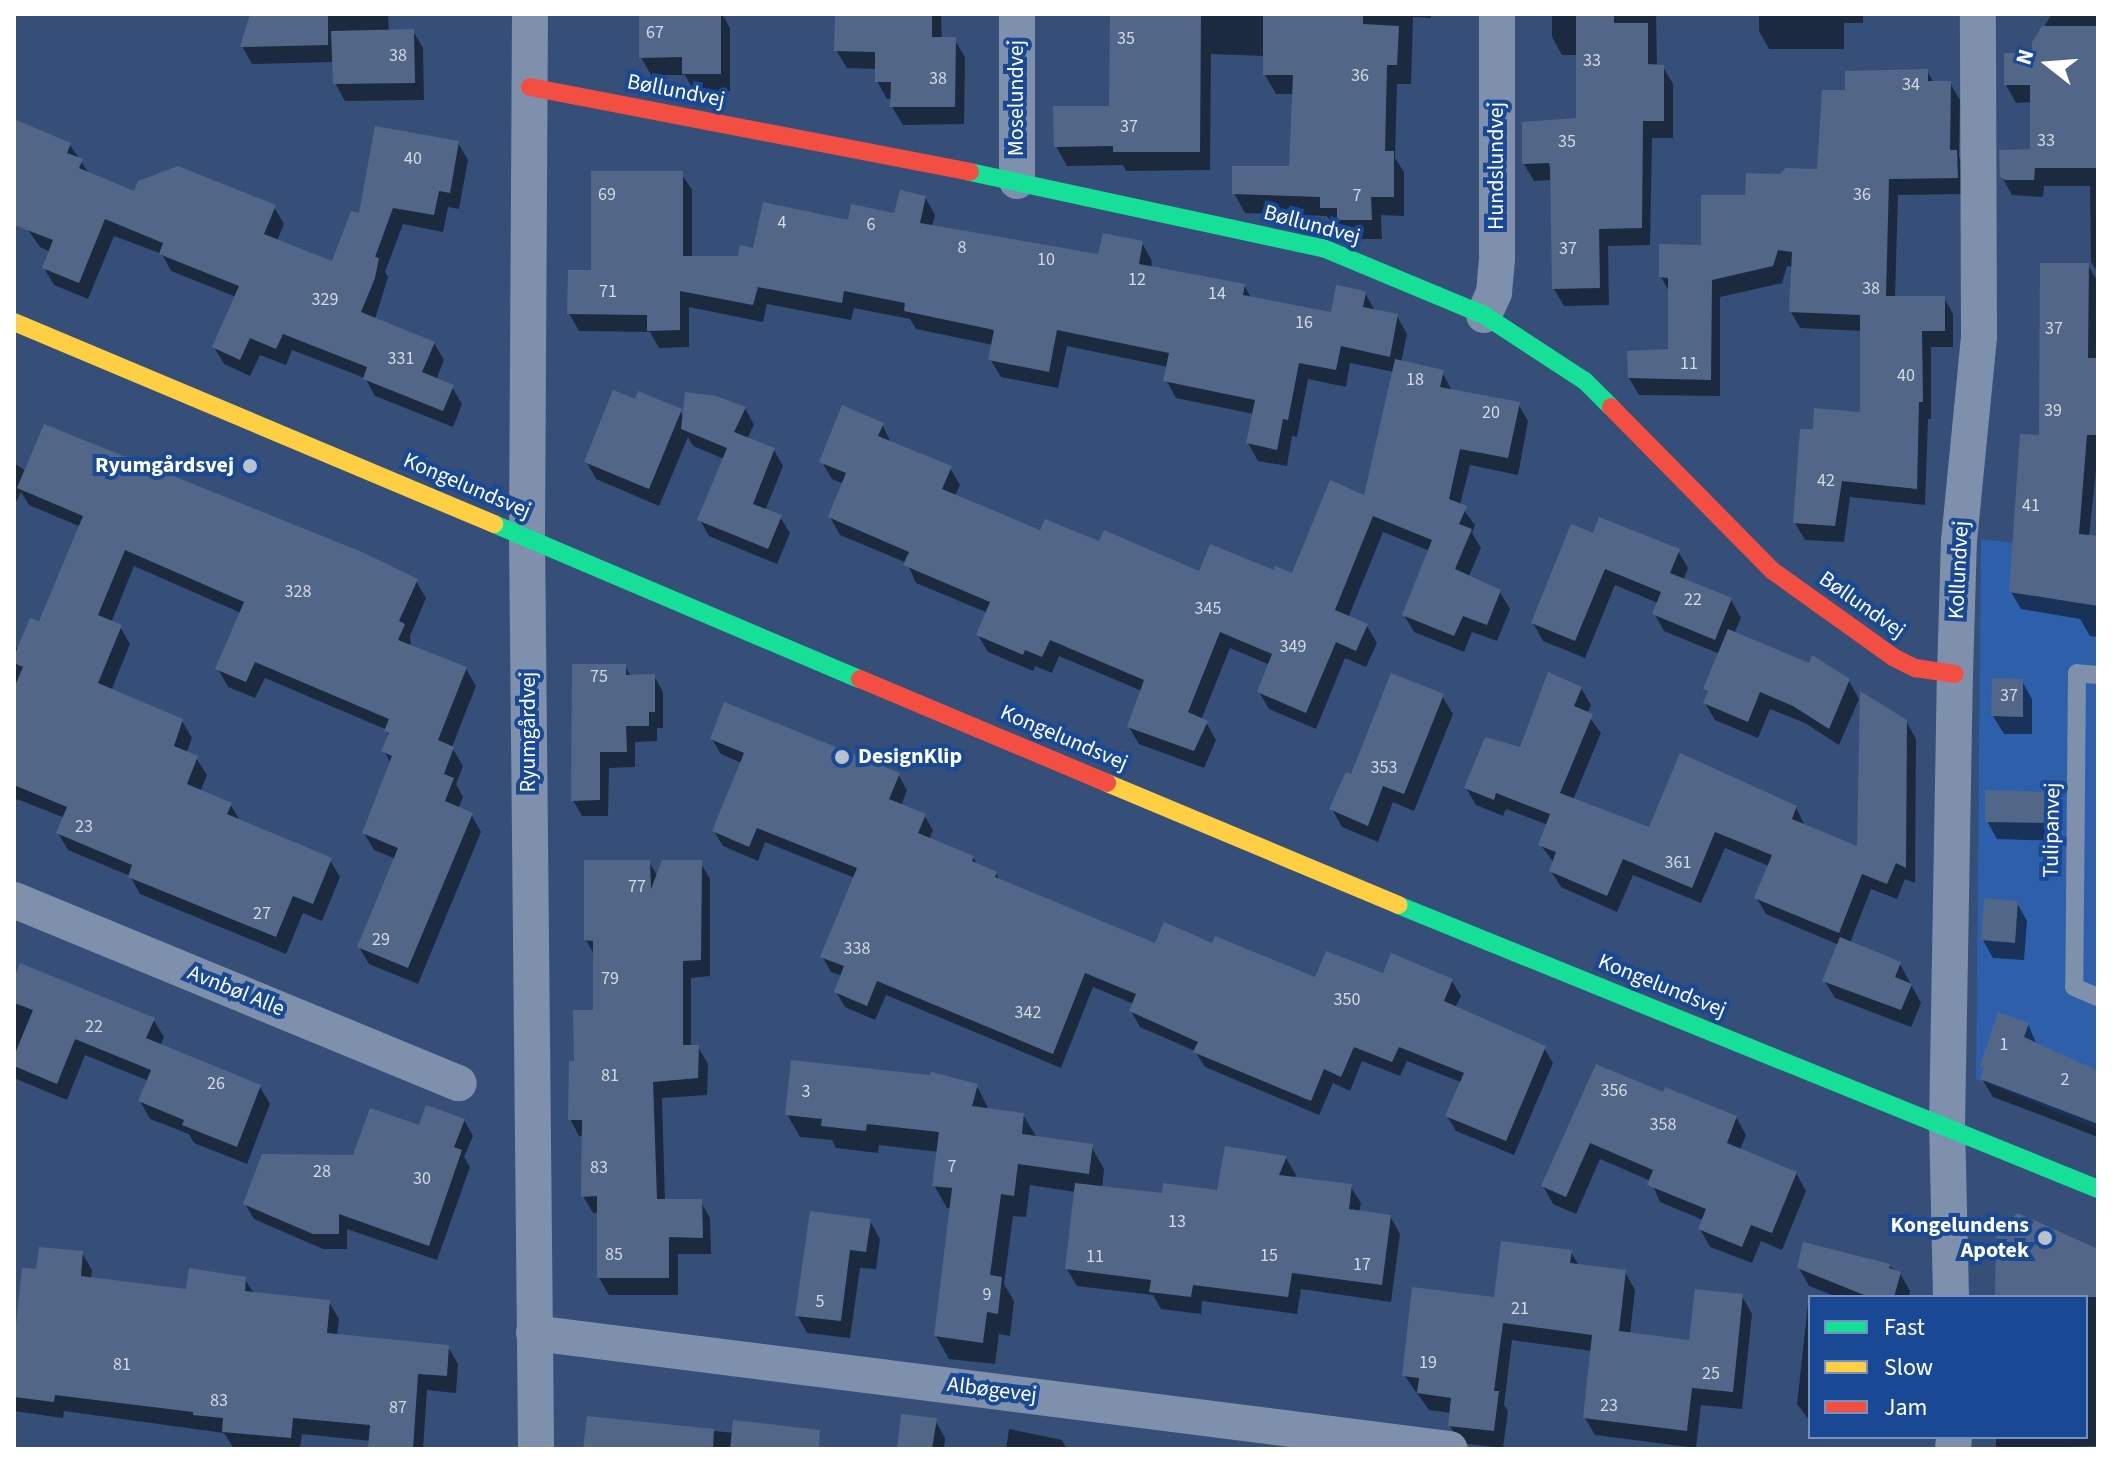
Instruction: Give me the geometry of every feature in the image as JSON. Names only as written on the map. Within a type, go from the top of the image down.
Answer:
[{"type":"street","name":"Ryumgårdvej","points":[[530,14],[527,537],[536,1449]]},
{"type":"street","name":"Moselundvej","points":[[1017,14],[1017,181]]},
{"type":"street","name":"Hundslundvej","points":[[1484,315],[1494,293],[1497,258],[1497,14]]},
{"type":"street","name":"Kollundvej","points":[[1951,1295],[1947,1127],[1955,674],[1959,541],[1979,337],[1978,14]]},
{"type":"street","name":"Bøllundvej","points":[[530,87],[1017,181],[1323,248],[1484,315],[1585,381],[1773,571],[1893,657],[1915,668],[1955,674]]},
{"type":"street","name":"Kongelundsvej","points":[[14,322],[1398,905],[2098,1189]]},
{"type":"street","name":"Avnbøl Alle","points":[[14,900],[459,1083]]},
{"type":"street","name":"Albøgevej","points":[[534,1333],[1450,1449]]},
{"type":"lane","name":"Tulipanvej","points":[[2098,675],[2077,673],[2074,987],[2098,997]]},
{"type":"shaded area","points":[[1981,539],[2098,553],[2098,1129],[1976,1079]]},
{"type":"building","points":[[250,14],[328,14],[328,45],[240,47]]},
{"type":"building","points":[[639,14],[721,14],[721,74],[682,74],[682,57],[639,58]]},
{"type":"building","points":[[835,14],[932,14],[932,37],[956,37],[955,107],[890,107],[891,82],[875,82],[875,52],[834,51]]},
{"type":"building","points":[[1110,14],[1201,14],[1200,152],[1113,152],[1113,146],[1054,147],[1053,106],[1109,106]]},
{"type":"building","points":[[1263,14],[1363,14],[1363,24],[1399,26],[1397,65],[1387,65],[1385,151],[1394,151],[1394,197],[1371,197],[1372,220],[1337,220],[1337,208],[1320,208],[1320,197],[1232,194],[1232,166],[1289,166],[1293,75],[1263,75]]},
{"type":"building","points":[[1614,14],[1614,23],[1648,23],[1648,64],[1664,65],[1664,121],[1643,121],[1642,228],[1599,229],[1600,288],[1552,289],[1550,167],[1549,163],[1522,164],[1522,122],[1576,118],[1576,15]]},
{"type":"building","points":[[2042,26],[2098,26],[2098,168],[2035,168],[2034,180],[2005,180],[2000,177],[1999,150],[2030,149],[2030,85],[2004,85],[2004,53],[2032,53],[2032,42]]},
{"type":"building","points":[[414,29],[415,83],[333,84],[331,31]]},
{"type":"building","points":[[1928,69],[1928,81],[1951,81],[1950,150],[1957,150],[1958,178],[1889,179],[1886,296],[1945,296],[1945,331],[1922,331],[1923,402],[1919,402],[1917,489],[1842,481],[1835,526],[1793,523],[1800,429],[1813,429],[1814,408],[1860,412],[1860,315],[1789,312],[1792,252],[1778,250],[1773,266],[1712,280],[1711,380],[1628,378],[1627,351],[1668,349],[1668,278],[1659,277],[1659,244],[1701,245],[1701,195],[1745,195],[1746,173],[1780,174],[1786,168],[1817,169],[1822,90],[1845,90],[1845,71]]},
{"type":"building","points":[[14,119],[71,143],[67,153],[83,159],[79,168],[134,191],[138,181],[178,166],[276,205],[264,234],[332,261],[351,211],[359,213],[375,126],[459,141],[450,193],[439,191],[434,215],[393,208],[375,257],[379,258],[375,278],[361,312],[435,342],[422,372],[454,385],[443,411],[363,379],[367,367],[283,334],[276,349],[250,338],[240,360],[212,347],[239,286],[159,254],[163,243],[105,219],[79,283],[42,268],[53,240],[14,225]]},
{"type":"building","points":[[591,171],[683,171],[683,256],[738,256],[740,245],[753,248],[763,202],[848,220],[851,204],[894,213],[900,190],[926,196],[920,223],[1098,254],[1103,233],[1143,241],[1139,264],[1245,284],[1243,295],[1331,312],[1336,285],[1361,290],[1366,292],[1363,307],[1398,314],[1390,357],[1341,346],[1336,370],[1299,363],[1288,420],[1283,419],[1277,450],[1246,443],[1255,400],[1163,381],[1169,353],[1057,330],[1049,372],[988,360],[994,330],[904,311],[905,303],[844,291],[842,303],[758,287],[753,305],[680,291],[680,330],[647,331],[647,315],[567,314],[568,270],[591,270]]},
{"type":"building","points":[[2040,263],[2089,263],[2088,358],[2098,358],[2098,435],[2087,435],[2079,534],[2098,536],[2098,606],[2009,592],[2020,434],[2039,435]]},
{"type":"building","points":[[1395,359],[1444,370],[1440,387],[1520,402],[1508,458],[1460,449],[1449,499],[1467,506],[1459,524],[1472,529],[1455,569],[1501,590],[1487,625],[1463,616],[1454,636],[1402,615],[1432,540],[1373,516],[1335,610],[1368,624],[1356,651],[1336,642],[1306,713],[1257,692],[1272,654],[1220,632],[1188,712],[1208,721],[1194,751],[1127,727],[1144,680],[1050,640],[1042,657],[1025,650],[1023,655],[976,635],[990,602],[903,565],[909,552],[828,517],[846,473],[819,462],[842,405],[884,423],[878,436],[952,466],[942,489],[1040,530],[1045,519],[1099,541],[1104,530],[1199,571],[1210,544],[1274,570],[1275,566],[1292,573],[1330,480],[1364,495]]},
{"type":"building","points":[[613,390],[635,399],[638,391],[682,409],[649,489],[584,462]]},
{"type":"building","points":[[685,392],[716,396],[746,407],[734,432],[775,448],[753,504],[782,515],[768,549],[697,520],[727,448],[681,429]]},
{"type":"building","points":[[44,424],[362,552],[418,579],[399,621],[405,624],[398,640],[467,667],[438,740],[454,747],[444,774],[454,778],[445,801],[473,813],[408,968],[357,947],[398,848],[362,833],[392,756],[381,751],[389,733],[384,731],[389,719],[255,662],[246,682],[215,669],[244,602],[125,550],[98,615],[122,625],[98,683],[183,719],[174,746],[198,756],[187,784],[232,803],[227,814],[332,858],[313,904],[293,896],[276,937],[128,877],[132,865],[56,833],[67,807],[14,785],[14,688],[23,667],[14,663],[14,656],[30,618],[39,621],[83,516],[17,488]]},
{"type":"building","points":[[1599,517],[1680,549],[1670,573],[1732,598],[1715,640],[1652,614],[1661,592],[1605,569],[1575,641],[1531,623],[1571,524],[1593,533]]},
{"type":"building","points":[[1728,629],[1809,663],[1812,655],[1850,679],[1829,729],[1793,706],[1760,692],[1748,722],[1703,703],[1708,691],[1703,689]]},
{"type":"building","points":[[572,664],[626,664],[626,675],[655,674],[655,712],[649,712],[649,726],[626,726],[627,752],[600,752],[600,800],[571,801]]},
{"type":"building","points":[[1548,672],[1582,687],[1574,706],[1593,714],[1560,793],[1649,827],[1680,753],[1797,806],[1792,819],[1857,846],[1860,691],[1907,720],[1906,868],[1896,863],[1887,884],[1862,874],[1839,933],[1754,898],[1772,855],[1715,832],[1692,888],[1623,859],[1607,896],[1549,871],[1556,852],[1538,845],[1550,814],[1496,793],[1494,800],[1464,788],[1485,737],[1520,747]]},
{"type":"building","points":[[1391,673],[1444,694],[1404,794],[1383,786],[1368,826],[1329,809],[1346,772],[1351,774]]},
{"type":"building","points":[[1992,678],[2023,679],[2023,717],[1991,716]]},
{"type":"building","points":[[724,702],[900,773],[889,799],[926,814],[918,833],[974,856],[972,861],[997,872],[995,877],[1155,943],[1164,922],[1212,943],[1215,936],[1315,977],[1326,951],[1383,973],[1391,953],[1453,979],[1444,1001],[1546,1046],[1506,1141],[1445,1116],[1464,1073],[1399,1047],[1392,1062],[1354,1047],[1341,1077],[1324,1069],[1311,1101],[1193,1052],[1198,1042],[1129,1011],[1136,994],[1085,973],[1053,1054],[877,981],[867,1006],[834,992],[844,966],[820,957],[857,868],[757,828],[749,847],[712,831],[744,753],[710,739]]},
{"type":"building","points":[[1985,790],[2052,792],[2051,823],[1985,822]]},
{"type":"building","points":[[584,860],[650,860],[651,889],[662,860],[702,860],[701,960],[683,961],[683,1045],[699,1045],[698,1078],[653,1082],[657,1199],[702,1199],[703,1238],[669,1237],[669,1278],[597,1278],[597,1196],[581,1197],[582,1120],[568,1120],[569,1061],[574,1061],[573,1010],[593,1010],[593,941],[584,940]]},
{"type":"building","points":[[1984,898],[2018,901],[2015,943],[1981,940]]},
{"type":"building","points":[[1840,937],[1901,962],[1895,977],[1912,984],[1901,1010],[1822,981]]},
{"type":"building","points":[[20,963],[155,1018],[146,1038],[261,1085],[237,1147],[182,1125],[184,1120],[138,1101],[151,1070],[75,1039],[57,1084],[14,1066],[14,1056],[33,1010],[14,1003],[14,978]]},
{"type":"building","points":[[1998,1012],[2029,1023],[2024,1037],[2098,1071],[2098,1124],[1980,1079],[1984,1068],[1980,1066]]},
{"type":"building","points":[[791,1060],[929,1075],[931,1072],[978,1084],[972,1106],[1024,1113],[1022,1134],[1093,1144],[1089,1174],[1018,1164],[1014,1196],[1001,1194],[990,1275],[1002,1277],[998,1314],[987,1312],[983,1343],[934,1336],[952,1188],[932,1186],[939,1132],[867,1124],[866,1131],[821,1126],[822,1119],[785,1115]]},
{"type":"building","points":[[1596,1064],[1663,1092],[1665,1087],[1737,1116],[1727,1143],[1797,1172],[1772,1233],[1751,1225],[1742,1247],[1698,1229],[1706,1209],[1647,1185],[1653,1170],[1590,1143],[1566,1197],[1541,1186]]},
{"type":"building","points":[[426,1105],[465,1119],[454,1147],[462,1150],[429,1246],[339,1214],[339,1234],[313,1234],[243,1204],[262,1154],[353,1155],[370,1108],[419,1125]]},
{"type":"building","points":[[1225,1146],[1287,1156],[1279,1175],[1352,1184],[1349,1209],[1391,1215],[1382,1285],[1292,1273],[1288,1297],[1193,1285],[1191,1297],[1149,1292],[1151,1280],[1065,1269],[1075,1183],[1162,1193],[1163,1183],[1217,1190]]},
{"type":"building","points":[[810,1211],[871,1219],[866,1252],[850,1250],[841,1321],[795,1316]]},
{"type":"building","points":[[2018,1213],[2098,1249],[2098,1297],[1995,1295],[1996,1231]]},
{"type":"building","points":[[1501,1241],[1572,1250],[1570,1263],[1626,1270],[1619,1331],[1689,1340],[1695,1289],[1743,1294],[1733,1392],[1692,1388],[1687,1431],[1583,1418],[1592,1335],[1503,1323],[1494,1391],[1499,1391],[1494,1431],[1448,1426],[1451,1398],[1417,1393],[1419,1378],[1402,1376],[1412,1287],[1494,1297]]},
{"type":"building","points":[[1803,1242],[1890,1264],[1889,1268],[1901,1272],[1895,1295],[1864,1295],[1797,1268]]},
{"type":"building","points":[[39,1247],[83,1251],[81,1276],[186,1289],[189,1268],[246,1277],[245,1291],[330,1300],[327,1333],[449,1345],[447,1376],[418,1374],[413,1449],[368,1449],[370,1425],[293,1418],[291,1438],[222,1432],[223,1418],[193,1415],[193,1412],[55,1395],[54,1402],[14,1397],[14,1343],[22,1268],[36,1269]]},
{"type":"building","points":[[901,1414],[937,1418],[932,1449],[897,1449]]},
{"type":"building","points":[[587,1416],[714,1429],[713,1449],[583,1449]]},
{"type":"building","points":[[733,1420],[820,1430],[819,1449],[730,1449]]},
{"type":"traffic: fast","points":[[970,172],[1323,248],[1484,315],[1585,381],[1611,407]]},
{"type":"traffic: fast","points":[[494,524],[860,679]]},
{"type":"traffic: fast","points":[[1398,905],[2098,1189]]},
{"type":"traffic: slow","points":[[14,322],[494,524]]},
{"type":"traffic: slow","points":[[1107,783],[1398,905]]},
{"type":"traffic: jam","points":[[530,87],[970,172]]},
{"type":"traffic: jam","points":[[1611,407],[1773,571],[1893,657],[1915,668],[1955,674]]},
{"type":"traffic: jam","points":[[860,679],[1107,783]]},
{"type":"place","name":"Ryumgårdsvej","points":[[250,466]]},
{"type":"place","name":"DesignKlip","points":[[842,757]]},
{"type":"place","name":"Kongelundens Apotek","points":[[2045,1238]]}]
